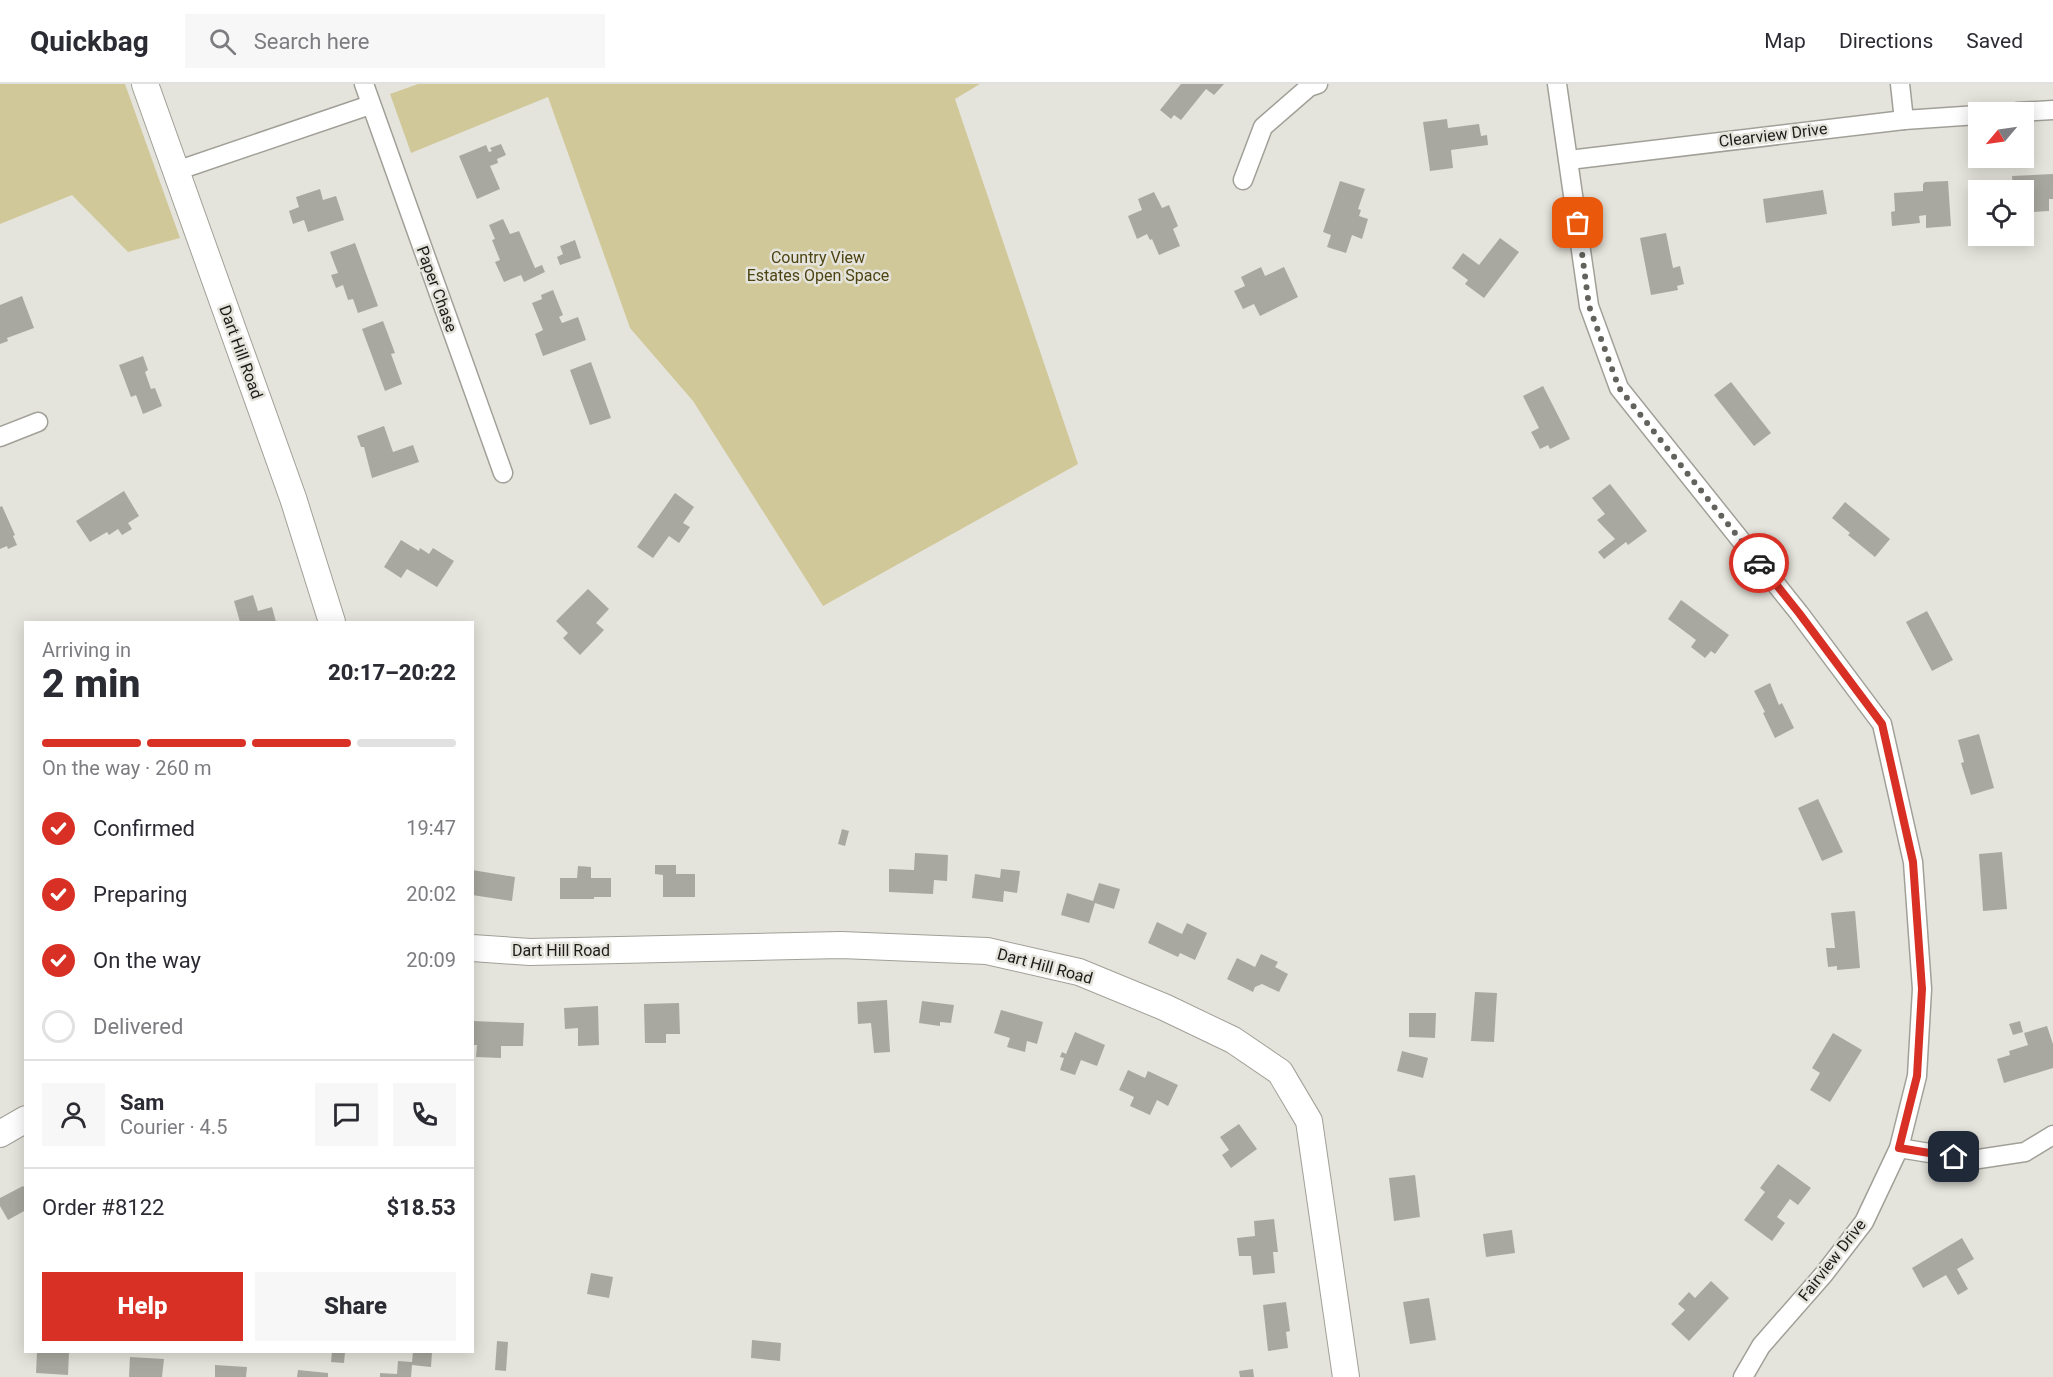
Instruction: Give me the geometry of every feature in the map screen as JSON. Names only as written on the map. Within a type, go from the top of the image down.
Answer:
[{"type":"street","name":"Dart Hill Road","points":[[145,84],[293,498],[332,621]]},
{"type":"street","name":"Paper Chase","points":[[364,84],[503,473]]},
{"type":"street","points":[[1243,180],[1263,127],[1309,87],[1318,84]]},
{"type":"street","name":"Fairview Drive","points":[[1557,84],[1589,306],[1619,388],[1799,613],[1882,724],[1913,862],[1922,989],[1917,1076],[1899,1148],[1864,1222],[1824,1274],[1761,1346],[1743,1377]]},
{"type":"street","points":[[1900,84],[1904,120]]},
{"type":"street","points":[[176,171],[370,105]]},
{"type":"street","points":[[2034,111],[2053,110]]},
{"type":"street","name":"Clearview Drive","points":[[1569,160],[1904,120],[1968,116]]},
{"type":"street","points":[[0,437],[38,422]]},
{"type":"street","name":"Dart Hill Road","points":[[474,948],[530,952],[841,945],[987,951],[1079,972],[1164,1007],[1233,1040],[1280,1072],[1309,1121],[1346,1377]]},
{"type":"street","points":[[0,1134],[24,1120]]},
{"type":"street","points":[[1899,1148],[1972,1160],[2025,1152],[2053,1136]]},
{"type":"green space","points":[[0,84],[125,84],[180,238],[128,252],[72,195],[0,224]]},
{"type":"green space","name":"Country View Estates Open Space","points":[[418,84],[980,84],[955,99],[1078,464],[823,606],[693,401],[630,328],[548,97],[411,153],[390,94]]},
{"type":"building","points":[[1181,84],[1224,84],[1214,95],[1206,89],[1181,120],[1174,115],[1171,119],[1160,110]]},
{"type":"building","points":[[1447,119],[1448,128],[1479,124],[1481,136],[1487,135],[1488,145],[1451,150],[1453,168],[1430,171],[1423,122]]},
{"type":"building","points":[[501,144],[506,155],[497,159],[498,163],[490,166],[500,189],[477,199],[459,156],[486,145],[489,152],[492,151],[490,148]]},
{"type":"building","points":[[2053,174],[2053,199],[2049,199],[2049,211],[2034,212],[2034,180],[2012,180],[2012,176]]},
{"type":"building","points":[[1340,181],[1365,189],[1358,209],[1361,210],[1359,216],[1368,219],[1362,239],[1352,235],[1346,253],[1327,247],[1331,235],[1323,232]]},
{"type":"building","points":[[1948,181],[1951,226],[1926,228],[1926,215],[1919,216],[1920,223],[1892,226],[1891,212],[1895,211],[1894,193],[1923,191],[1925,182]]},
{"type":"building","points":[[320,189],[323,200],[336,196],[344,220],[308,232],[304,220],[293,224],[289,211],[299,207],[296,197]]},
{"type":"building","points":[[1823,190],[1827,214],[1766,223],[1763,199]]},
{"type":"building","points":[[1154,192],[1162,208],[1169,205],[1178,226],[1173,229],[1180,246],[1159,255],[1152,239],[1150,240],[1147,234],[1137,239],[1128,216],[1142,210],[1138,199]]},
{"type":"building","points":[[503,219],[510,234],[519,231],[535,268],[542,265],[545,272],[524,282],[521,275],[504,282],[495,262],[500,260],[489,225]]},
{"type":"building","points":[[1666,233],[1673,268],[1680,266],[1684,284],[1677,286],[1678,290],[1651,295],[1640,238]]},
{"type":"building","points":[[1500,238],[1519,252],[1484,298],[1465,284],[1468,280],[1452,268],[1463,253],[1479,265]]},
{"type":"building","points":[[575,240],[581,258],[560,265],[557,257],[563,254],[560,246]]},
{"type":"building","points":[[355,243],[378,306],[358,313],[353,299],[348,300],[343,285],[336,288],[331,275],[338,273],[330,252]]},
{"type":"building","points":[[1261,267],[1265,276],[1284,267],[1298,297],[1260,316],[1254,304],[1243,309],[1234,291],[1245,286],[1241,277]]},
{"type":"building","points":[[553,290],[563,315],[559,317],[562,323],[578,317],[586,340],[543,356],[535,334],[543,330],[532,303],[542,299],[541,295]]},
{"type":"building","points":[[22,296],[34,328],[7,338],[8,341],[0,344],[0,305]]},
{"type":"building","points":[[383,321],[395,353],[391,354],[402,384],[385,391],[362,329]]},
{"type":"building","points":[[143,356],[148,370],[145,372],[151,389],[155,388],[162,406],[143,414],[136,395],[131,397],[119,365]]},
{"type":"building","points":[[591,362],[611,418],[590,425],[570,370]]},
{"type":"building","points":[[1731,382],[1771,433],[1754,446],[1714,395]]},
{"type":"building","points":[[1543,386],[1570,439],[1550,449],[1548,445],[1540,449],[1531,432],[1539,428],[1523,396]]},
{"type":"building","points":[[384,426],[393,452],[413,445],[419,462],[372,478],[364,447],[361,447],[357,436]]},
{"type":"building","points":[[1610,484],[1647,531],[1628,545],[1626,542],[1604,559],[1598,552],[1615,539],[1597,520],[1605,514],[1592,498]]},
{"type":"building","points":[[124,491],[139,516],[128,523],[132,529],[122,535],[118,529],[109,535],[107,532],[90,542],[76,521]]},
{"type":"building","points":[[675,493],[694,507],[683,523],[690,527],[679,543],[669,536],[653,558],[637,547]]},
{"type":"building","points":[[1845,502],[1890,539],[1875,557],[1848,535],[1850,533],[1832,518]]},
{"type":"building","points":[[2,506],[17,545],[8,549],[7,546],[0,549],[0,507]]},
{"type":"building","points":[[401,540],[429,554],[433,548],[454,561],[437,587],[407,569],[401,578],[384,567]]},
{"type":"building","points":[[588,589],[609,609],[596,623],[604,630],[580,655],[563,638],[568,633],[556,621]]},
{"type":"building","points":[[253,595],[258,611],[272,607],[276,621],[240,621],[234,601]]},
{"type":"building","points":[[1681,600],[1729,635],[1715,654],[1711,651],[1705,658],[1691,647],[1696,640],[1668,619]]},
{"type":"building","points":[[1927,611],[1953,660],[1932,671],[1906,622]]},
{"type":"building","points":[[1770,683],[1779,705],[1782,703],[1794,728],[1775,738],[1754,691]]},
{"type":"building","points":[[1979,734],[1994,788],[1971,795],[1961,763],[1964,762],[1958,740]]},
{"type":"building","points":[[1818,799],[1843,852],[1822,861],[1798,808]]},
{"type":"building","points":[[842,829],[849,831],[845,846],[838,844]]},
{"type":"building","points":[[2002,852],[2007,909],[1983,911],[1979,854]]},
{"type":"building","points":[[915,853],[948,855],[947,881],[934,880],[933,894],[889,892],[889,869],[914,870]]},
{"type":"building","points":[[655,865],[676,865],[676,874],[695,874],[695,897],[663,897],[663,875],[655,874]]},
{"type":"building","points":[[578,866],[591,867],[591,878],[611,878],[611,897],[560,899],[560,878],[577,878]]},
{"type":"building","points":[[1001,869],[1020,871],[1017,893],[1004,891],[1003,902],[972,898],[975,874],[1000,878]]},
{"type":"building","points":[[474,870],[515,877],[512,901],[474,895]]},
{"type":"building","points":[[1099,883],[1120,889],[1114,909],[1095,903],[1089,923],[1061,915],[1067,893],[1093,901]]},
{"type":"building","points":[[1855,911],[1860,968],[1837,970],[1837,966],[1828,967],[1826,948],[1835,948],[1831,913]]},
{"type":"building","points":[[1157,922],[1182,934],[1187,923],[1207,933],[1195,960],[1180,953],[1178,957],[1148,943]]},
{"type":"building","points":[[1261,954],[1278,962],[1275,967],[1288,974],[1279,992],[1262,984],[1255,987],[1253,992],[1227,979],[1237,958],[1255,967]]},
{"type":"building","points":[[1475,992],[1497,993],[1494,1042],[1471,1041]]},
{"type":"building","points":[[887,1000],[890,1052],[874,1053],[871,1023],[858,1024],[857,1002]]},
{"type":"building","points":[[922,1001],[954,1005],[951,1023],[940,1022],[940,1026],[919,1023]]},
{"type":"building","points":[[679,1003],[680,1034],[666,1034],[666,1043],[645,1043],[644,1004]]},
{"type":"building","points":[[598,1006],[599,1045],[578,1046],[578,1028],[565,1029],[564,1008]]},
{"type":"building","points":[[1001,1010],[1043,1022],[1037,1044],[1027,1041],[1025,1052],[1007,1047],[1010,1038],[994,1033]]},
{"type":"building","points":[[1409,1013],[1436,1013],[1435,1038],[1409,1037]]},
{"type":"building","points":[[474,1021],[524,1023],[523,1046],[501,1046],[501,1058],[476,1057],[477,1045],[474,1045]]},
{"type":"building","points":[[2020,1021],[2023,1032],[2013,1035],[2009,1024]]},
{"type":"building","points":[[2047,1026],[2053,1044],[2053,1068],[2004,1083],[1997,1059],[2010,1055],[2009,1051],[2028,1045],[2024,1033]]},
{"type":"building","points":[[1075,1032],[1105,1045],[1097,1066],[1081,1060],[1075,1075],[1060,1070],[1064,1058],[1060,1057],[1062,1052],[1066,1054]]},
{"type":"building","points":[[1833,1033],[1862,1050],[1830,1102],[1810,1090],[1820,1073],[1812,1068]]},
{"type":"building","points":[[1402,1051],[1428,1058],[1423,1078],[1397,1071]]},
{"type":"building","points":[[1128,1070],[1145,1078],[1148,1071],[1178,1085],[1168,1106],[1157,1100],[1150,1115],[1130,1106],[1134,1097],[1119,1090]]},
{"type":"building","points":[[1239,1124],[1257,1149],[1231,1168],[1222,1155],[1229,1150],[1220,1137]]},
{"type":"building","points":[[1778,1164],[1811,1188],[1798,1205],[1790,1199],[1777,1217],[1785,1223],[1772,1241],[1744,1220],[1765,1192],[1760,1188]]},
{"type":"building","points":[[1415,1175],[1420,1217],[1394,1221],[1389,1178]]},
{"type":"building","points":[[23,1186],[24,1211],[8,1220],[0,1206],[0,1198]]},
{"type":"building","points":[[1274,1219],[1278,1252],[1273,1252],[1275,1273],[1253,1275],[1251,1256],[1239,1256],[1237,1238],[1255,1236],[1254,1221]]},
{"type":"building","points":[[1512,1230],[1515,1253],[1486,1257],[1483,1234]]},
{"type":"building","points":[[1962,1238],[1974,1259],[1957,1269],[1968,1289],[1958,1295],[1946,1275],[1923,1288],[1912,1268]]},
{"type":"building","points":[[591,1273],[613,1277],[609,1298],[587,1294]]},
{"type":"building","points":[[1711,1281],[1729,1298],[1689,1341],[1671,1324],[1685,1310],[1678,1304],[1689,1292],[1695,1298]]},
{"type":"building","points":[[1429,1298],[1436,1340],[1410,1344],[1403,1302]]},
{"type":"building","points":[[1286,1302],[1290,1331],[1286,1332],[1288,1348],[1268,1351],[1263,1305]]},
{"type":"building","points":[[752,1340],[781,1343],[780,1361],[751,1358]]},
{"type":"building","points":[[497,1341],[508,1342],[506,1371],[495,1370]]},
{"type":"building","points":[[37,1353],[69,1353],[68,1375],[36,1373]]},
{"type":"building","points":[[332,1353],[345,1353],[344,1363],[331,1362]]},
{"type":"building","points":[[413,1353],[432,1353],[431,1367],[412,1365],[411,1377],[380,1377],[380,1373],[397,1374],[398,1361],[412,1362]]},
{"type":"building","points":[[130,1357],[164,1359],[162,1377],[129,1377]]},
{"type":"building","points":[[215,1365],[247,1367],[246,1377],[215,1377]]},
{"type":"building","points":[[1253,1369],[1254,1377],[1240,1377],[1239,1371]]},
{"type":"building","points":[[298,1370],[328,1373],[328,1377],[297,1377]]},
{"type":"way so far","points":[[1578,223],[1589,306],[1619,388],[1759,563]]},
{"type":"route","points":[[1759,563],[1882,724],[1913,862],[1922,989],[1917,1076],[1899,1148],[1954,1157]]}]
